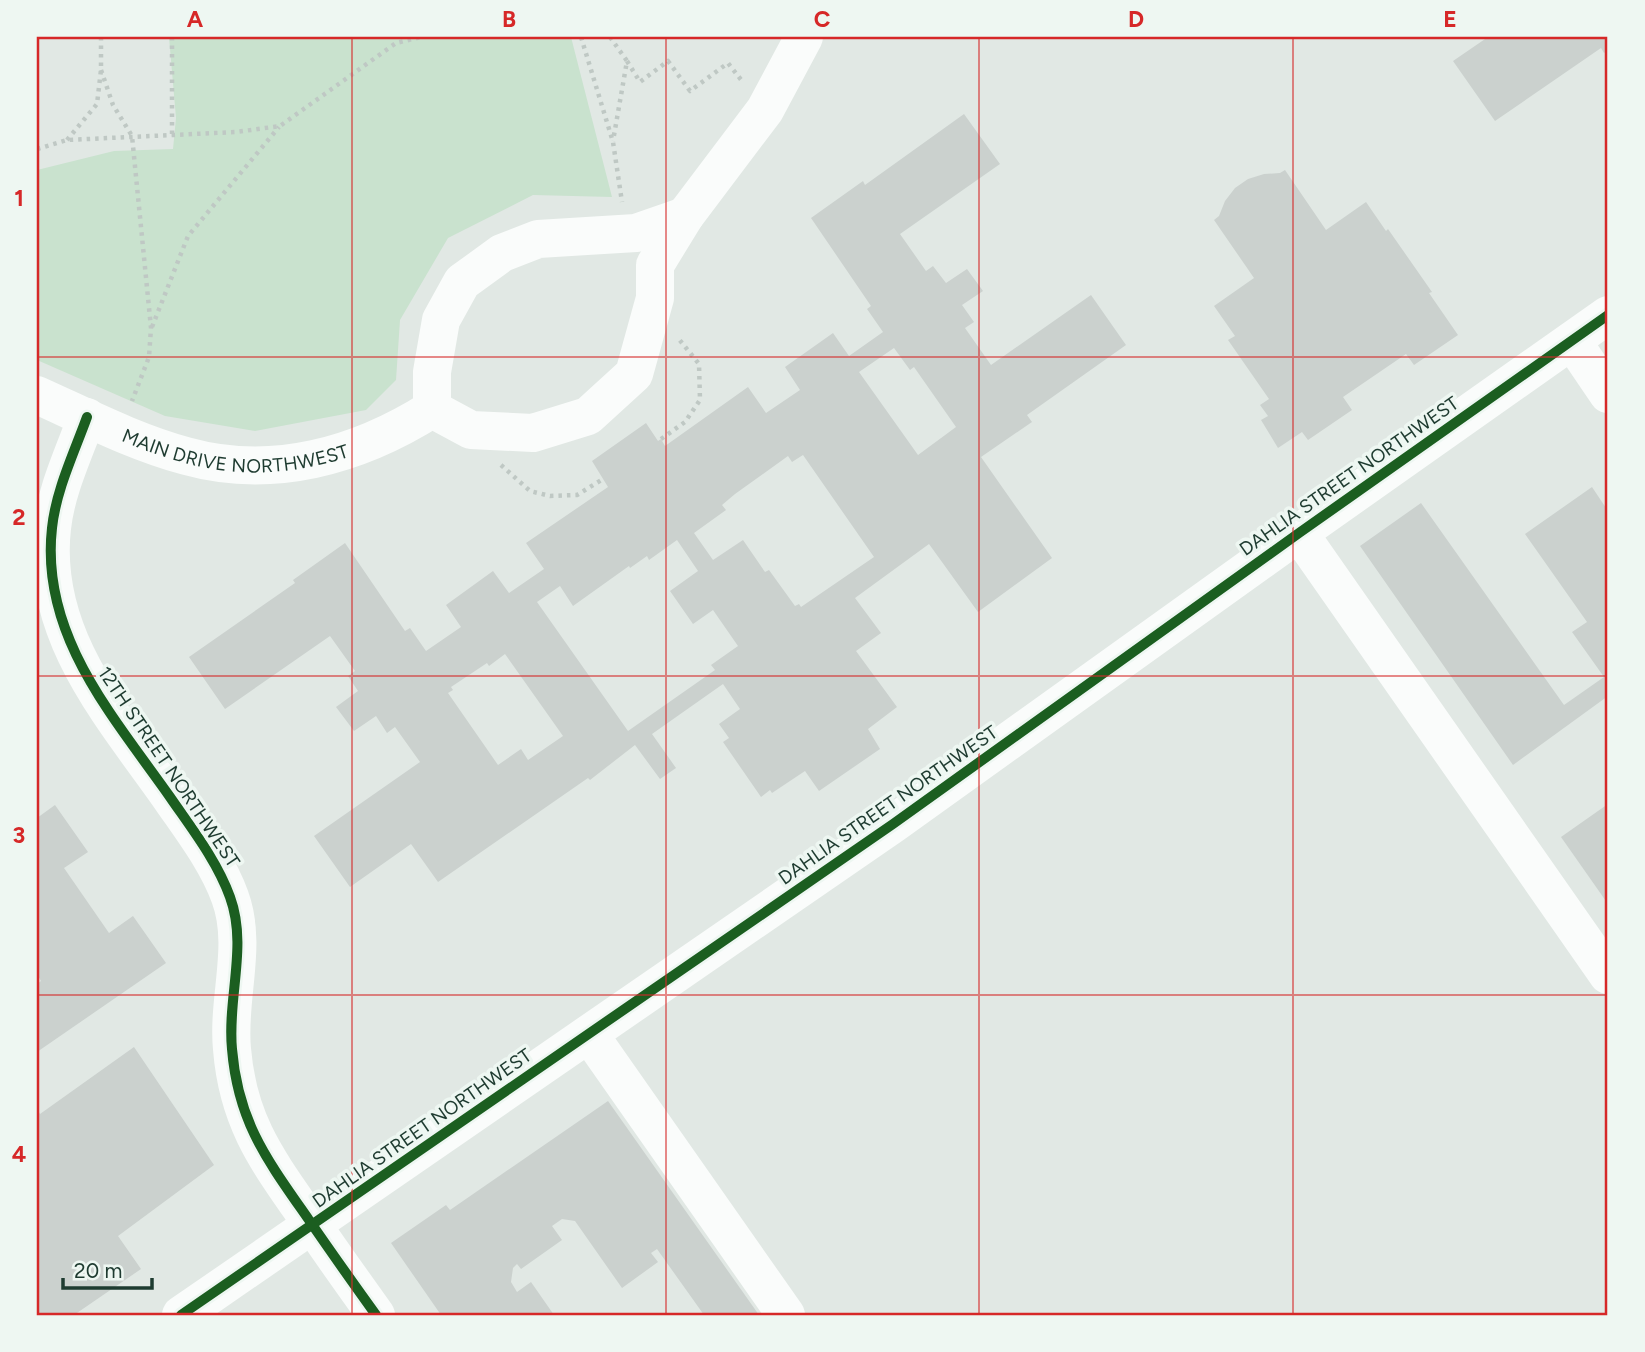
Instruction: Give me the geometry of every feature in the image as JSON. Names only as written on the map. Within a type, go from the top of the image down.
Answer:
[{"type":"street","points":[[685,216],[636,233],[618,223],[538,239],[502,253],[462,282],[441,320],[432,372],[432,409],[471,430],[533,433],[588,416],[634,374],[655,282],[685,216],[765,110],[804,37]]},
{"type":"street","points":[[618,223],[655,282]]},
{"type":"street","name":"DAHLIA STREET NORTHWEST","points":[[181,1315],[893,824],[1608,315]]},
{"type":"street","points":[[1572,341],[1608,394]]},
{"type":"street","name":"MAIN DRIVE NORTHWEST","points":[[37,395],[147,443],[190,457],[211,461],[269,464],[302,463],[351,449],[393,431],[432,409]]},
{"type":"street","name":"12TH STREET NORTHWEST","points":[[87,417],[59,494],[52,528],[51,560],[60,616],[69,643],[81,666],[226,884],[232,901],[239,942],[231,1025],[234,1073],[244,1114],[267,1160],[376,1315]]},
{"type":"street","points":[[1299,533],[1608,975]]},
{"type":"street","points":[[589,1034],[636,1122],[786,1315]]},
{"type":"path","points":[[67,140],[97,104],[101,37]]},
{"type":"path","points":[[172,37],[172,134]]},
{"type":"path","points":[[396,43],[398,37]]},
{"type":"path","points":[[151,328],[188,236],[280,126],[396,43],[421,37]]},
{"type":"path","points":[[581,37],[613,142]]},
{"type":"path","points":[[610,37],[640,82],[668,61],[690,91],[728,64],[745,85]]},
{"type":"path","points":[[618,223],[613,142],[626,61]]},
{"type":"path","points":[[101,70],[113,105],[132,136],[151,328],[149,357],[130,406]]},
{"type":"path","points":[[37,149],[67,140],[236,132],[280,126]]},
{"type":"path","points":[[661,439],[685,422],[701,400],[699,364],[674,331]]},
{"type":"path","points":[[496,459],[530,491],[550,496],[577,495],[603,479]]},
{"type":"green space","points":[[169,37],[571,37],[612,197],[533,195],[448,238],[400,320],[396,380],[366,410],[255,431],[165,416],[37,360],[37,170],[114,151],[173,149],[176,118]]},
{"type":"building","points":[[1488,37],[1608,37],[1608,50],[1604,53],[1601,48],[1495,121],[1453,61]]},
{"type":"building","points":[[964,114],[1000,164],[900,234],[926,271],[933,266],[946,283],[967,269],[983,291],[962,305],[974,322],[965,328],[991,365],[1091,295],[1126,345],[1027,415],[1032,422],[981,457],[1052,558],[978,612],[929,544],[855,598],[881,633],[856,651],[897,707],[868,729],[880,749],[819,791],[805,771],[772,793],[770,790],[761,797],[723,742],[729,738],[719,724],[740,709],[723,684],[652,734],[676,768],[660,779],[635,745],[590,780],[588,778],[438,882],[411,844],[350,887],[314,836],[420,762],[395,727],[387,733],[376,716],[354,731],[336,707],[358,691],[348,676],[355,671],[330,636],[225,709],[189,657],[295,583],[293,580],[345,543],[405,631],[410,628],[426,651],[461,627],[446,605],[493,571],[509,593],[544,569],[526,543],[608,487],[592,461],[646,423],[658,441],[661,439],[665,446],[748,387],[766,413],[800,390],[785,367],[833,333],[849,356],[883,332],[867,309],[871,306],[811,218],[863,181],[865,185]],"holes":[[[894,348],[910,370],[914,367],[956,427],[918,455],[859,372]],[[803,455],[874,557],[801,607],[799,604],[795,606],[769,570],[765,572],[743,540],[713,560],[694,533],[726,510],[722,505],[735,494],[788,456],[792,462]],[[677,540],[698,571],[670,591],[693,624],[713,610],[738,646],[711,665],[715,670],[628,731],[537,602],[560,586],[573,606],[629,566],[630,568],[647,556],[649,560]],[[505,654],[563,736],[528,760],[521,749],[498,765],[448,693],[453,690],[451,687],[487,663],[489,666]]]},
{"type":"building","points":[[1285,170],[1326,230],[1366,202],[1432,292],[1429,293],[1458,335],[1414,365],[1406,354],[1343,397],[1352,410],[1308,440],[1302,432],[1278,448],[1261,420],[1268,416],[1260,405],[1269,399],[1228,340],[1235,336],[1214,306],[1254,278],[1214,220],[1235,188],[1248,179]]},
{"type":"building","points":[[1592,487],[1608,511],[1608,696],[1513,765],[1360,546],[1421,503],[1564,705],[1604,677],[1572,632],[1587,622],[1525,534]]},
{"type":"building","points":[[1608,804],[1608,904],[1561,837]]},
{"type":"building","points":[[55,805],[88,852],[64,868],[109,933],[133,916],[166,963],[37,1052],[37,984],[41,981],[37,974],[37,818]]},
{"type":"building","points":[[134,1047],[214,1165],[118,1236],[141,1269],[74,1315],[37,1315],[37,1109],[40,1114]]},
{"type":"building","points":[[608,1101],[759,1315],[704,1315],[657,1249],[651,1253],[658,1262],[622,1288],[575,1221],[562,1219],[552,1226],[562,1240],[521,1269],[517,1264],[513,1268],[511,1282],[517,1292],[531,1282],[554,1315],[441,1315],[391,1243],[446,1205],[450,1210]]},
{"type":"cycle path","points":[[181,1315],[893,824],[1608,315]]},
{"type":"cycle path","points":[[87,417],[66,472],[54,514],[51,567],[57,604],[69,639],[104,705],[170,797],[225,884],[235,916],[237,934],[232,1049],[235,1075],[248,1120],[281,1179],[376,1315]]}]
